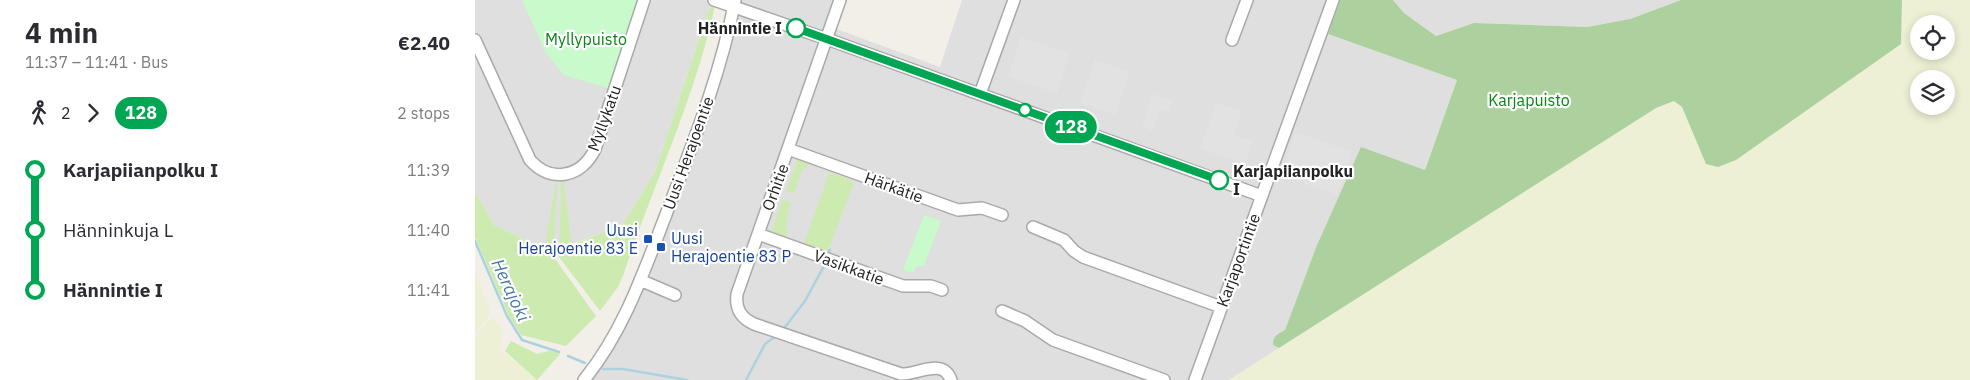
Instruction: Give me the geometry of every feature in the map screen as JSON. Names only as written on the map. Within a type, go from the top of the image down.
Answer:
[{"type":"street","name":"Myllykatu","points":[[475,40],[530,160],[540,170],[547,173],[566,173],[585,163],[595,148],[644,0]]},
{"type":"street","points":[[714,0],[735,3],[827,39],[1262,196]]},
{"type":"street","name":"Orhitie","points":[[840,0],[737,294],[737,305],[741,316],[754,324],[904,377],[937,368],[945,371],[951,380]]},
{"type":"street","points":[[980,94],[1014,0]]},
{"type":"street","points":[[1232,40],[1247,0]]},
{"type":"street","name":"Karjaportintie","points":[[1195,380],[1333,0]]},
{"type":"street","name":"Uusi Herajoentie","points":[[584,380],[608,347],[640,280],[688,158],[719,67],[735,3]]},
{"type":"street","name":"Härkätie","points":[[788,149],[958,210],[982,208],[1002,215]]},
{"type":"street","points":[[1033,227],[1064,240],[1073,251],[1083,256],[1221,306]]},
{"type":"street","name":"Vasikkatie","points":[[758,234],[903,286],[931,286],[942,290]]},
{"type":"street","points":[[640,280],[675,295]]},
{"type":"street","points":[[1002,312],[1025,320],[1053,340],[1164,380]]},
{"type":"shaded area","points":[[475,0],[712,0],[655,172],[623,224],[571,245],[545,250],[494,225],[475,192]]},
{"type":"shaded area","points":[[734,0],[840,0],[831,27],[940,67],[962,0],[1340,0],[1328,34],[1457,80],[1425,170],[1361,148],[1317,245],[1285,330],[1277,334],[1273,345],[1279,348],[1229,380],[905,380],[903,377],[903,380],[584,380],[608,347],[693,144]]},
{"type":"shaded area","points":[[1393,0],[1681,0],[1630,19],[1587,27],[1474,23],[1436,36],[1404,13]]},
{"type":"shaded area","points":[[1021,37],[1070,54],[1057,93],[1008,77]]},
{"type":"shaded area","points":[[1095,60],[1130,72],[1115,115],[1080,103]]},
{"type":"shaded area","points":[[1152,94],[1173,100],[1169,112],[1160,110],[1153,131],[1142,127]]},
{"type":"shaded area","points":[[1216,103],[1242,111],[1234,135],[1253,142],[1245,164],[1200,149]]},
{"type":"shaded area","points":[[1296,132],[1352,152],[1337,195],[1281,175]]},
{"type":"green space","name":"Myllypuisto","points":[[522,0],[641,0],[611,89],[564,75],[546,53]]},
{"type":"green space","name":"Karjapuisto","points":[[1340,0],[1393,0],[1404,13],[1436,36],[1474,23],[1587,27],[1630,19],[1681,0],[1902,0],[1901,44],[1736,160],[1718,167],[1706,164],[1682,107],[1674,101],[1656,108],[1279,348],[1273,345],[1274,339],[1285,330],[1317,245],[1361,147],[1425,170],[1457,80],[1328,34]]},
{"type":"green space","points":[[1902,0],[1970,0],[1970,380],[1229,380],[1656,108],[1675,101],[1682,107],[1701,153],[1901,44]]},
{"type":"green space","points":[[711,3],[715,6],[697,74],[624,273],[618,287],[600,311],[559,257],[561,182],[563,178],[572,245],[623,224],[655,172]]},
{"type":"green space","points":[[798,158],[809,165],[802,170],[794,193],[786,192]]},
{"type":"green space","points":[[829,173],[844,177],[854,183],[826,256],[803,247]]},
{"type":"green space","points":[[554,181],[556,181],[557,185],[553,256],[596,316],[566,346],[521,335],[509,316],[475,237],[475,192],[494,225],[545,250],[555,185]]},
{"type":"green space","points":[[783,199],[791,203],[787,217],[787,241],[770,235]]},
{"type":"green space","points":[[924,215],[941,221],[924,266],[917,266],[912,273],[903,270]]},
{"type":"green space","points":[[475,271],[490,311],[487,319],[475,333]]},
{"type":"green space","points":[[493,317],[502,328],[500,349],[537,380],[475,380],[475,337]]},
{"type":"green space","points":[[511,341],[537,354],[554,351],[560,354],[537,380],[505,351]]},
{"type":"waterway","name":"Herajoki","points":[[475,241],[507,316],[522,340],[559,352]]},
{"type":"waterway","points":[[785,327],[805,301],[824,266]]},
{"type":"waterway","points":[[746,380],[765,344],[773,338]]},
{"type":"waterway","name":"Herajoki","points":[[568,356],[585,363]]},
{"type":"waterway","name":"Herajoki","points":[[603,369],[623,369],[687,380]]},
{"type":"bus line","name":"128","points":[[796,28],[1219,180]]},
{"type":"place","name":"Hännintie I","points":[[796,28]]},
{"type":"place","name":"Karjapiianpolku I","points":[[1219,180]]},
{"type":"place","name":"Uusi Herajoentie 83 E","points":[[648,239]]},
{"type":"place","name":"Uusi Herajoentie 83 P","points":[[661,247]]}]
